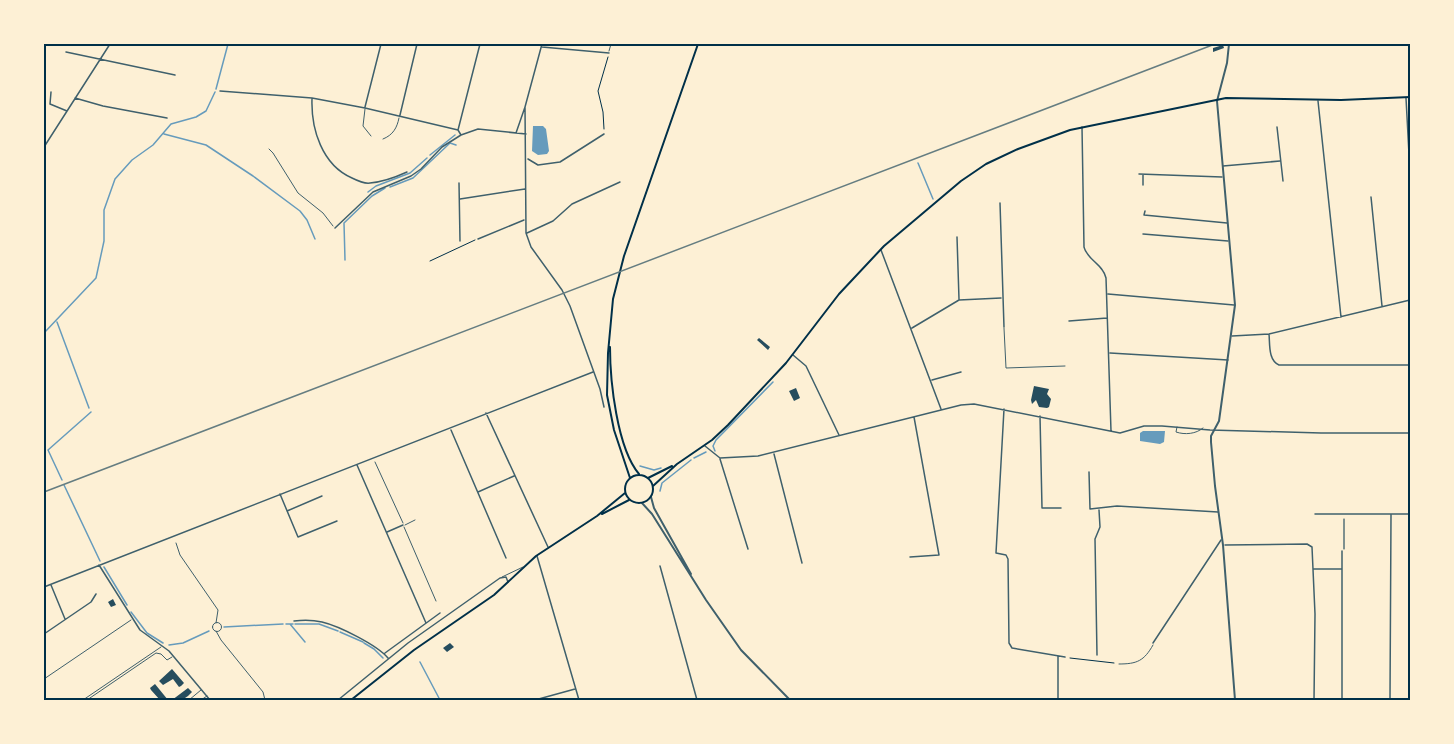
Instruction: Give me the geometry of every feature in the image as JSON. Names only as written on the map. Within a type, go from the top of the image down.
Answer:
[{"type":"main road","points":[[630,478],[608,404],[610,330],[616,284],[698,44]]},
{"type":"main road","points":[[597,516],[630,500],[642,503],[651,498],[653,486],[677,464],[704,446],[728,425],[793,354],[839,294],[881,249],[976,170],[1018,149],[1082,127],[1217,100],[1410,97]]},
{"type":"main road","points":[[610,330],[614,399],[627,449],[639,474]]},
{"type":"main road","points":[[648,477],[677,464]]},
{"type":"main road","points":[[630,500],[625,493],[625,484],[630,478],[639,474],[648,477],[653,486]]},
{"type":"main road","points":[[351,700],[414,650],[494,595],[536,556],[597,516],[625,493]]},
{"type":"street","points":[[44,147],[110,44]]},
{"type":"street","points":[[365,108],[381,44]]},
{"type":"street","points":[[399,116],[417,44]]},
{"type":"street","points":[[459,136],[458,130],[480,44]]},
{"type":"street","points":[[516,134],[542,44]]},
{"type":"street","points":[[1229,44],[1227,63],[1217,100],[1235,305],[1219,421],[1211,439],[1223,545],[1235,700]]},
{"type":"street","points":[[541,47],[609,53]]},
{"type":"street","points":[[66,52],[175,75]]},
{"type":"street","points":[[220,91],[312,98],[458,130]]},
{"type":"street","points":[[51,92],[50,104],[67,111]]},
{"type":"street","points":[[312,98],[316,136],[329,159],[340,172],[369,183],[407,172]]},
{"type":"street","points":[[1406,98],[1410,173]]},
{"type":"street","points":[[75,99],[167,118]]},
{"type":"street","points":[[1318,100],[1341,317]]},
{"type":"street","points":[[525,106],[526,233],[531,247],[562,290],[577,323],[604,407]]},
{"type":"street","points":[[1082,127],[1084,247],[1086,253],[1104,271],[1107,294],[1111,432]]},
{"type":"street","points":[[1277,127],[1283,181]]},
{"type":"street","points":[[335,228],[368,196],[379,188],[411,177],[442,147],[459,136],[478,129],[526,134]]},
{"type":"street","points":[[527,159],[538,165],[560,162],[604,134]]},
{"type":"street","points":[[1222,166],[1281,161]]},
{"type":"street","points":[[1143,185],[1141,174],[1223,177]]},
{"type":"street","points":[[526,233],[553,221],[572,204],[620,182]]},
{"type":"street","points":[[459,183],[460,241]]},
{"type":"street","points":[[460,199],[526,189]]},
{"type":"street","points":[[1371,197],[1382,307]]},
{"type":"street","points":[[1000,203],[1004,327]]},
{"type":"street","points":[[1145,211],[1144,215],[1228,223]]},
{"type":"street","points":[[478,239],[525,220]]},
{"type":"street","points":[[1143,234],[1229,241]]},
{"type":"street","points":[[957,237],[959,300]]},
{"type":"street","points":[[881,249],[941,410]]},
{"type":"street","points":[[1107,294],[1235,305]]},
{"type":"street","points":[[911,328],[959,300],[1002,298]]},
{"type":"street","points":[[1232,336],[1269,334],[1410,300]]},
{"type":"street","points":[[1069,321],[1107,318]]},
{"type":"street","points":[[1269,334],[1271,358],[1275,364],[1279,365],[1410,365]]},
{"type":"street","points":[[1109,353],[1228,360]]},
{"type":"street","points":[[793,354],[806,366],[839,435]]},
{"type":"street","points":[[44,587],[593,372]]},
{"type":"street","points":[[931,380],[961,372]]},
{"type":"street","points":[[720,458],[746,457],[774,452],[914,416],[974,404],[1040,415],[1111,432],[1127,431],[1144,426],[1350,434],[1410,433]]},
{"type":"street","points":[[1004,408],[996,552],[1006,555],[1008,559],[1010,646],[1065,657]]},
{"type":"street","points":[[486,413],[549,547]]},
{"type":"street","points":[[1040,415],[1042,508],[1061,508]]},
{"type":"street","points":[[910,557],[939,555],[914,416]]},
{"type":"street","points":[[451,430],[506,558]]},
{"type":"street","points":[[704,446],[720,458],[748,549]]},
{"type":"street","points":[[774,452],[802,563]]},
{"type":"street","points":[[356,464],[426,623]]},
{"type":"street","points":[[1089,472],[1090,509],[1117,506],[1219,512]]},
{"type":"street","points":[[478,492],[514,476]]},
{"type":"street","points":[[280,494],[298,537],[336,521]]},
{"type":"street","points":[[286,512],[322,496]]},
{"type":"street","points":[[651,498],[654,508],[698,587]]},
{"type":"street","points":[[642,503],[650,511],[741,650],[790,700]]},
{"type":"street","points":[[1097,655],[1095,539],[1100,527],[1099,509]]},
{"type":"street","points":[[1315,514],[1410,514]]},
{"type":"street","points":[[1390,698],[1391,515]]},
{"type":"street","points":[[386,533],[404,525]]},
{"type":"street","points":[[1154,643],[1222,540]]},
{"type":"street","points":[[1223,545],[1310,545],[1313,549],[1314,700]]},
{"type":"street","points":[[1342,551],[1342,700]]},
{"type":"street","points":[[536,556],[579,700]]},
{"type":"street","points":[[99,564],[144,633],[173,656],[210,700]]},
{"type":"street","points":[[660,566],[697,700]]},
{"type":"street","points":[[1313,569],[1342,569]]},
{"type":"street","points":[[338,700],[388,659],[502,577],[507,579],[508,583]]},
{"type":"street","points":[[51,584],[65,619]]},
{"type":"street","points":[[44,634],[91,602],[96,594]]},
{"type":"street","points":[[384,653],[440,613]]},
{"type":"street","points":[[294,621],[315,621],[332,625],[370,644],[384,653],[388,659]]},
{"type":"street","points":[[1058,656],[1058,700]]},
{"type":"street","points":[[535,700],[576,689]]},
{"type":"lane","points":[[609,53],[611,44]]},
{"type":"lane","points":[[365,108],[363,126],[371,136]]},
{"type":"lane","points":[[383,139],[392,134],[399,116]]},
{"type":"lane","points":[[269,149],[298,193],[323,213],[335,228]]},
{"type":"lane","points":[[1004,327],[1006,368],[1065,366]]},
{"type":"lane","points":[[1178,427],[1176,432],[1181,434],[1198,432],[1203,428]]},
{"type":"lane","points":[[375,462],[436,601]]},
{"type":"lane","points":[[404,525],[415,520]]},
{"type":"lane","points":[[176,543],[180,555],[218,610],[216,622],[212,627],[263,692],[265,700]]},
{"type":"lane","points":[[502,577],[524,566]]},
{"type":"lane","points":[[44,679],[133,619]]},
{"type":"lane","points":[[216,622],[221,628],[216,631]]},
{"type":"lane","points":[[1119,664],[1133,664],[1143,660],[1154,643]]},
{"type":"lane","points":[[83,700],[162,645]]},
{"type":"lane","points":[[87,700],[156,653],[161,654],[167,660],[173,656]]},
{"type":"lane","points":[[189,700],[201,690]]},
{"type":"lane","points":[[201,700],[207,696]]},
{"type":"path","points":[[604,134],[598,92],[609,53]]},
{"type":"path","points":[[430,261],[478,239]]},
{"type":"path","points":[[1342,551],[1344,549],[1344,514]]},
{"type":"path","points":[[1065,657],[1119,664]]},
{"type":"water","points":[[533,126],[543,126],[546,129],[549,151],[547,154],[538,155],[532,151]]},
{"type":"water","points":[[1165,431],[1164,442],[1160,444],[1140,441],[1140,433]]},
{"type":"building","points":[[1223,45],[1224,48],[1213,52],[1213,48]]},
{"type":"building","points":[[759,338],[770,347],[768,350],[757,340]]},
{"type":"building","points":[[1034,386],[1049,389],[1047,394],[1051,399],[1049,407],[1039,407],[1036,400],[1032,404]]},
{"type":"building","points":[[796,388],[800,398],[794,401],[789,391]]},
{"type":"building","points":[[113,599],[116,605],[111,607],[108,602]]},
{"type":"building","points":[[450,643],[454,647],[447,652],[443,648]]},
{"type":"building","points":[[172,669],[184,683],[179,687],[173,679],[163,685],[159,681]]},
{"type":"building","points":[[155,684],[168,700],[160,700],[151,690],[150,688]]},
{"type":"building","points":[[188,688],[192,692],[188,696],[182,700],[172,700]]},
{"type":"waterway","points":[[216,89],[228,44]]},
{"type":"waterway","points":[[44,333],[96,278],[104,241],[104,210],[115,179],[132,160],[153,145],[171,124],[196,117],[206,111],[215,92]]},
{"type":"waterway","points":[[164,134],[206,145],[253,176],[300,211],[307,220],[315,239]]},
{"type":"waterway","points":[[430,155],[455,135]]},
{"type":"waterway","points":[[390,187],[413,178],[450,143],[456,145]]},
{"type":"waterway","points":[[368,192],[376,186],[410,173],[427,158]]},
{"type":"waterway","points":[[918,163],[933,199]]},
{"type":"waterway","points":[[345,260],[344,223],[372,196],[385,188]]},
{"type":"waterway","points":[[57,322],[89,408]]},
{"type":"waterway","points":[[715,451],[713,446],[716,440],[773,382]]},
{"type":"waterway","points":[[62,480],[48,450],[91,412]]},
{"type":"waterway","points":[[694,458],[706,452]]},
{"type":"waterway","points":[[660,491],[662,483],[691,460]]},
{"type":"waterway","points":[[640,466],[654,470],[661,468]]},
{"type":"waterway","points":[[64,485],[100,561]]},
{"type":"waterway","points":[[104,567],[127,605]]},
{"type":"waterway","points":[[131,612],[147,633],[163,643]]},
{"type":"waterway","points":[[224,627],[283,624]]},
{"type":"waterway","points":[[286,624],[293,624]]},
{"type":"waterway","points":[[290,624],[305,642]]},
{"type":"waterway","points":[[295,624],[319,624],[338,631]]},
{"type":"waterway","points":[[169,645],[183,643],[209,631]]},
{"type":"waterway","points":[[340,632],[363,642]]},
{"type":"waterway","points":[[364,643],[383,658]]},
{"type":"waterway","points":[[420,662],[440,700]]},
{"type":"railway","points":[[44,492],[1215,44]]}]
